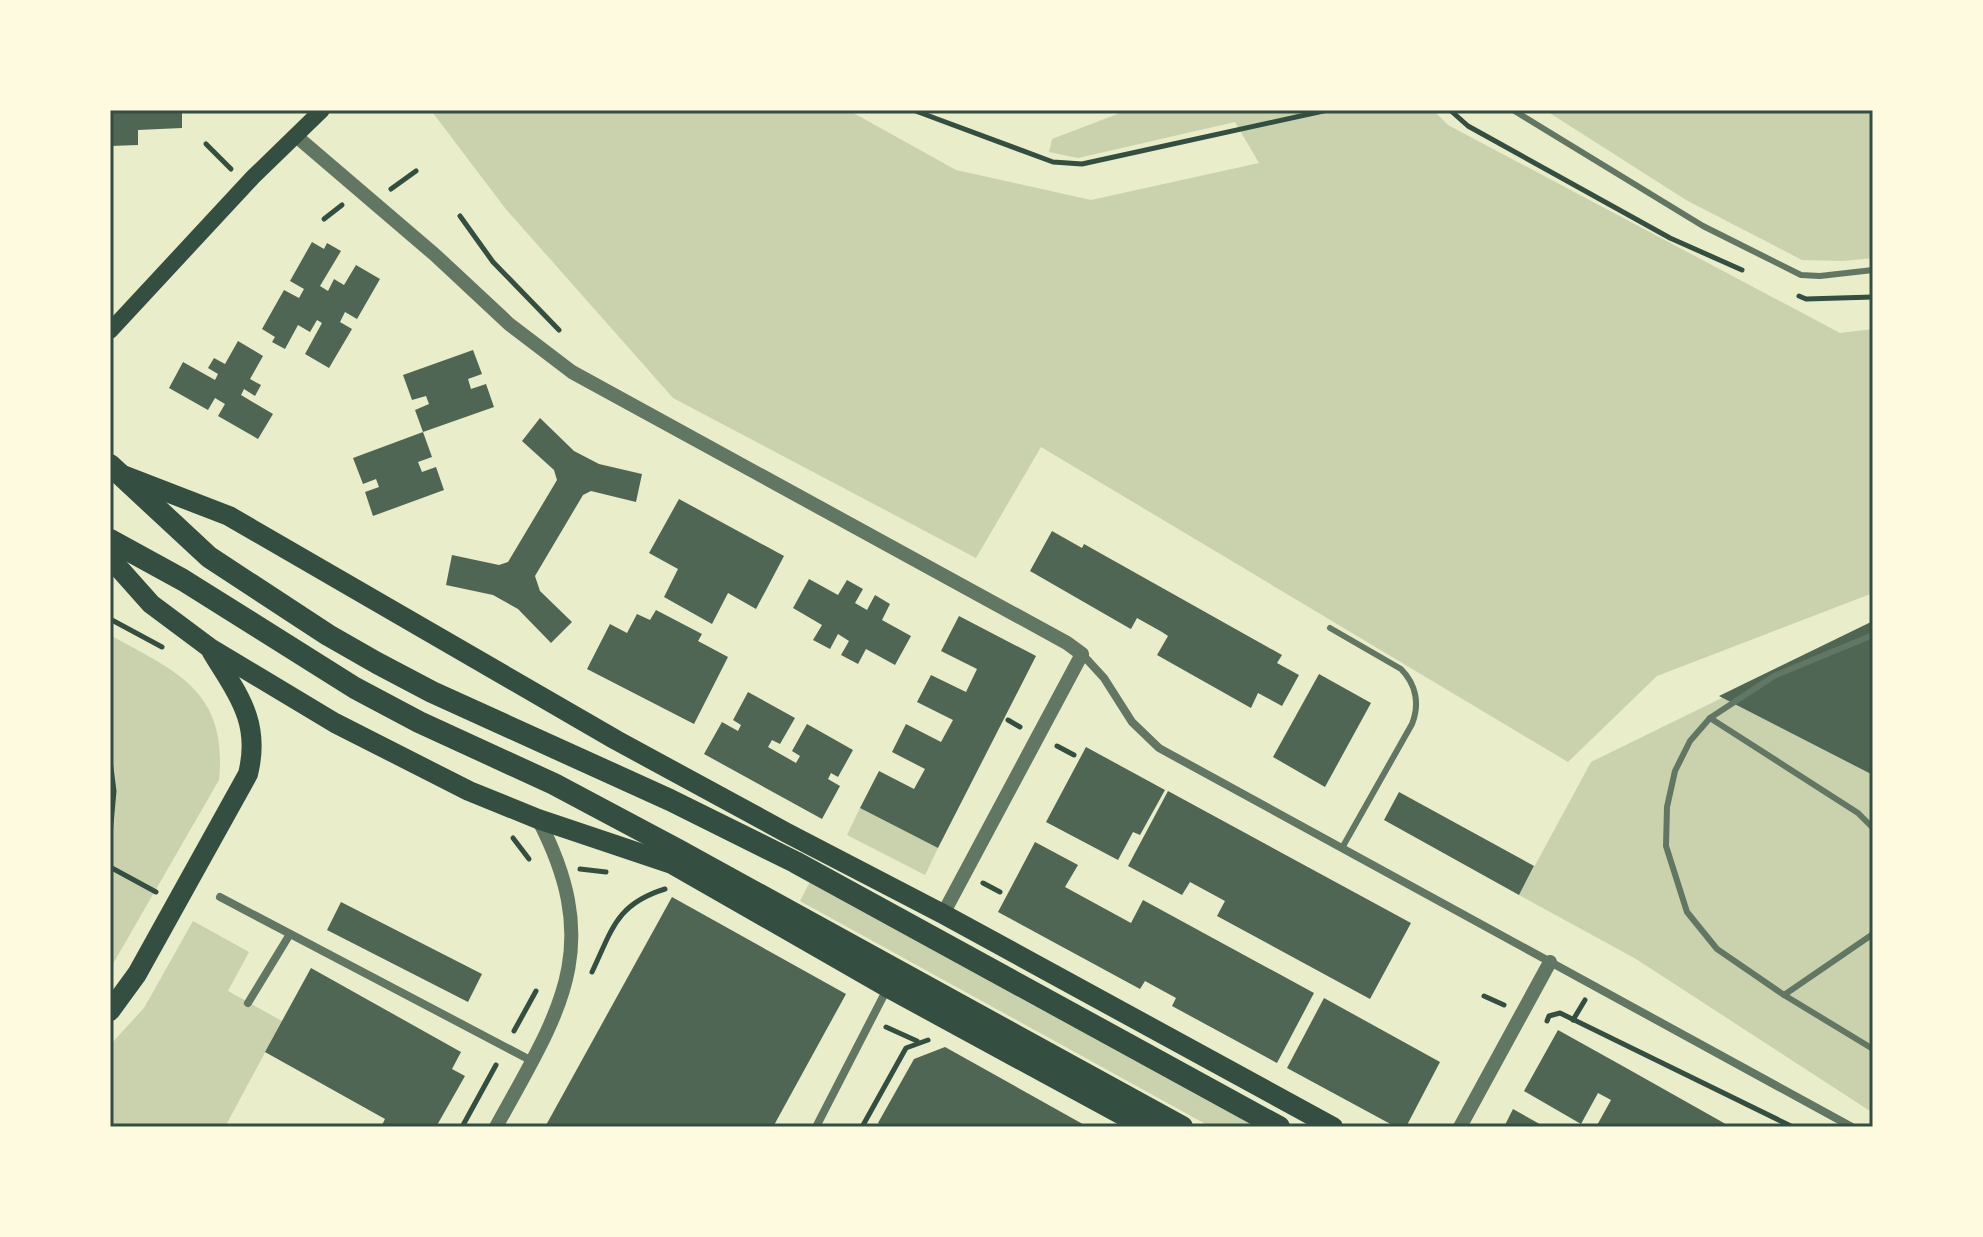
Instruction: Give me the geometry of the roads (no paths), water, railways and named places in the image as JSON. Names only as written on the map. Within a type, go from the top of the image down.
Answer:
[{"type":"highway","points":[[117,470],[209,557],[377,663],[795,862],[1279,1127]]},
{"type":"highway","points":[[110,540],[183,580],[355,688],[554,784],[1182,1127]]},
{"type":"main road","points":[[110,331],[253,177],[322,110]]},
{"type":"main road","points":[[117,470],[229,516],[616,740],[1333,1127]]},
{"type":"main road","points":[[110,558],[151,604],[210,648],[335,723],[469,791],[538,819],[672,864],[888,988],[1144,1127]]},
{"type":"main road","points":[[110,1011],[137,974],[248,774],[252,756],[252,727],[246,709],[210,648]]},
{"type":"street","points":[[296,136],[434,254],[509,324],[572,372],[1067,643],[1104,678],[1132,722],[1159,748],[1852,1127]]},
{"type":"street","points":[[943,914],[1082,654]]},
{"type":"street","points":[[496,1127],[557,1012],[568,974],[572,934],[568,893],[538,819]]},
{"type":"street","points":[[220,897],[532,1061]]},
{"type":"street","points":[[248,1003],[290,934]]},
{"type":"street","points":[[1460,1127],[1550,962]]},
{"type":"street","points":[[816,1127],[888,988]]},
{"type":"lane","points":[[1513,110],[1703,226],[1801,275],[1873,270]]},
{"type":"lane","points":[[1330,628],[1401,669],[1409,677],[1416,696],[1416,714],[1412,724],[1342,848]]},
{"type":"lane","points":[[1873,635],[1774,676],[1710,718],[1690,741],[1675,771],[1667,807],[1666,846],[1687,912],[1717,949],[1784,995],[1873,1049]]},
{"type":"lane","points":[[1710,718],[1858,813],[1873,828]]},
{"type":"lane","points":[[1784,995],[1873,934]]}]
